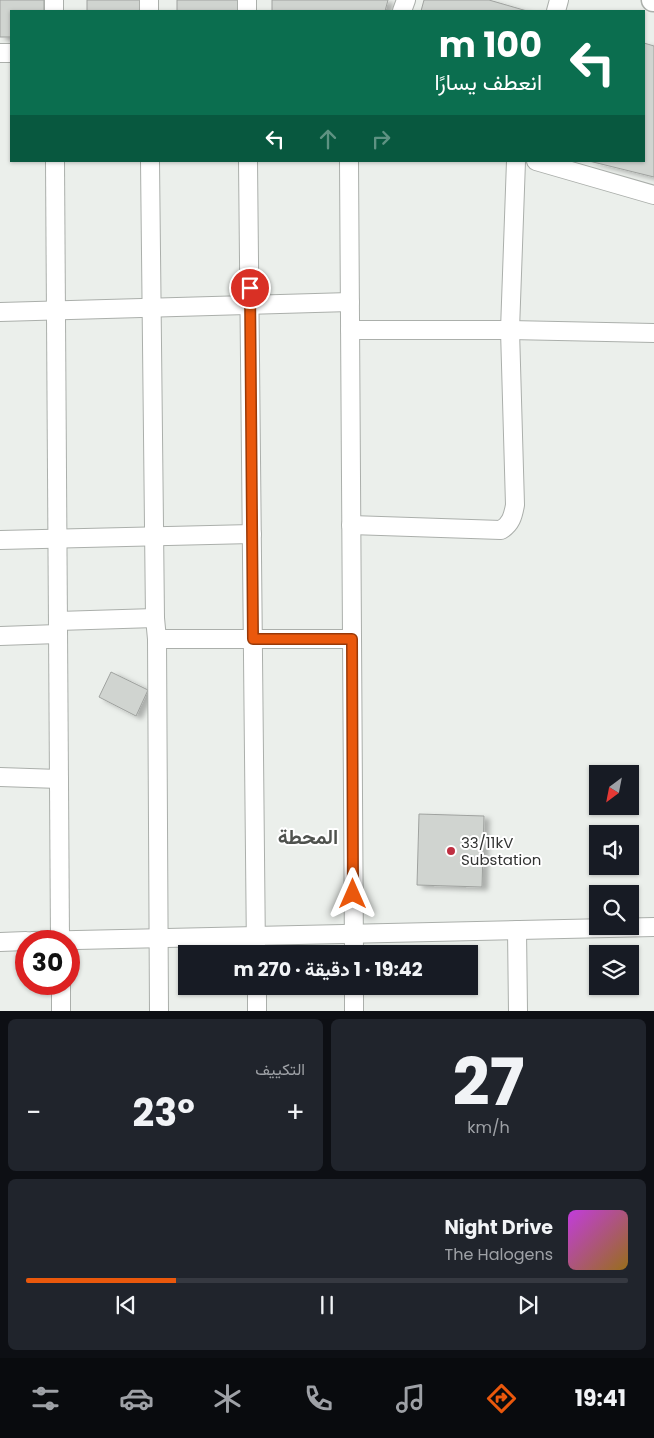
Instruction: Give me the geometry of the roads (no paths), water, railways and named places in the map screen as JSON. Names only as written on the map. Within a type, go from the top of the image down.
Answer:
[{"type":"street","points":[[55,162],[60,930]]},
{"type":"street","points":[[150,162],[155,618],[157,639],[159,1010]]},
{"type":"street","points":[[248,162],[256,945]]},
{"type":"street","points":[[349,162],[354,945]]},
{"type":"street","points":[[351,525],[501,530],[508,526],[515,505],[510,330],[516,162]]},
{"type":"street","points":[[539,162],[654,195]]},
{"type":"street","points":[[0,312],[350,302]]},
{"type":"street","points":[[350,330],[510,330],[654,333]]},
{"type":"street","points":[[0,540],[252,534]]},
{"type":"street","points":[[0,636],[155,618]]},
{"type":"street","points":[[157,639],[352,639]]},
{"type":"street","points":[[0,778],[59,779]]},
{"type":"street","points":[[80,940],[654,927]]},
{"type":"street","points":[[517,930],[518,1010]]},
{"type":"street","points":[[0,942],[15,941]]},
{"type":"street","points":[[61,995],[61,1010]]},
{"type":"street","points":[[257,995],[257,1010]]},
{"type":"street","points":[[354,995],[354,1010]]},
{"type":"place","name":"33/11kV Substation","points":[[451,851]]},
{"type":"district","name":"المحطة","points":[[308,837]]}]
